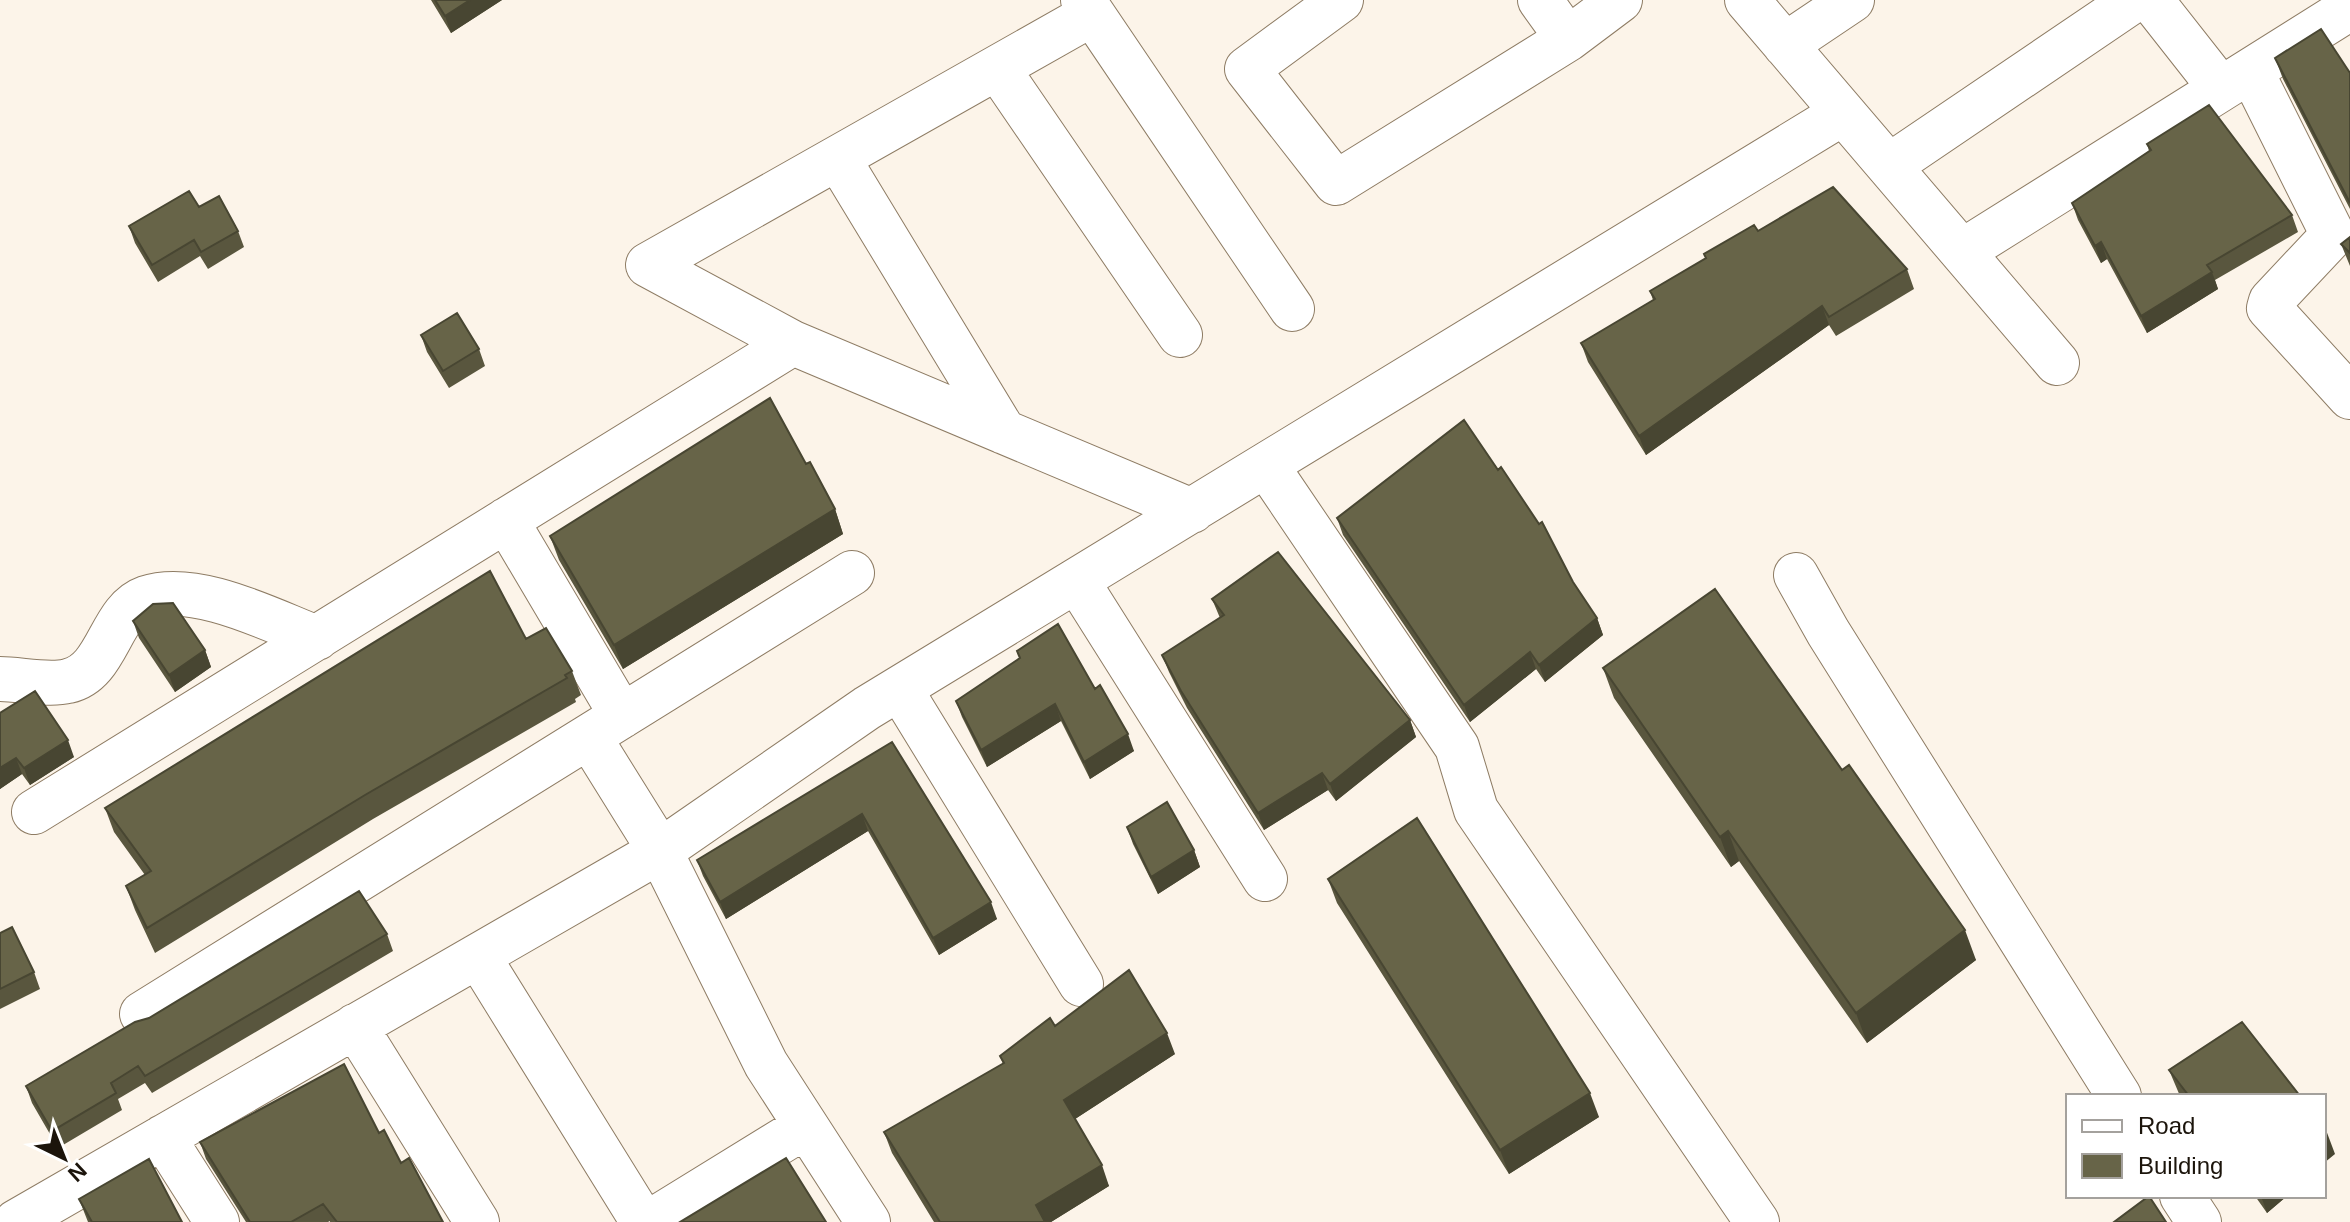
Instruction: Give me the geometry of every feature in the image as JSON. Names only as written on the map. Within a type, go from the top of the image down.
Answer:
[{"type":"street","points":[[1341,0],[1247,69],[1336,183],[1568,39],[1620,0]]},
{"type":"street","points":[[1540,0],[1568,39]]},
{"type":"street","points":[[1747,0],[2057,363]]},
{"type":"street","points":[[1785,45],[1852,0]]},
{"type":"street","points":[[1889,166],[2134,0]]},
{"type":"street","points":[[2151,0],[2236,80],[2333,235],[2271,301],[2269,308],[2350,397]]},
{"type":"street","points":[[1192,511],[793,343],[648,265],[998,69],[1088,7],[1292,309]]},
{"type":"street","points":[[1963,251],[2350,8]]},
{"type":"street","points":[[998,69],[1180,335]]},
{"type":"street","points":[[16,1222],[660,851],[900,689],[1843,113]]},
{"type":"street","points":[[839,160],[1004,432]]},
{"type":"street","points":[[34,812],[793,343]]},
{"type":"street","points":[[1266,465],[1457,747],[1476,810],[1757,1222]]},
{"type":"street","points":[[506,520],[606,726],[660,851],[766,1064],[868,1222]]},
{"type":"street","points":[[142,1014],[852,573]]},
{"type":"street","points":[[1796,575],[1828,632],[2118,1094]]},
{"type":"street","points":[[1077,581],[1265,879]]},
{"type":"street","points":[[0,679],[68,681],[93,663],[129,609],[144,599],[160,595],[215,599],[317,638]]},
{"type":"street","points":[[900,689],[1081,984]]},
{"type":"street","points":[[478,956],[643,1222]]},
{"type":"street","points":[[355,1026],[477,1222]]},
{"type":"street","points":[[650,1222],[806,1126]]},
{"type":"street","points":[[163,1137],[217,1222]]},
{"type":"street","points":[[2183,1198],[2199,1222]]},
{"type":"building","points":[[435,0],[470,0],[445,16]]},
{"type":"building","points":[[2321,29],[2350,73],[2350,203],[2275,58]]},
{"type":"building","points":[[2209,105],[2292,215],[2207,265],[2212,272],[2141,316],[2101,242],[2095,246],[2072,203],[2151,150],[2147,144]]},
{"type":"building","points":[[1833,187],[1907,269],[1829,317],[1822,306],[1639,436],[1581,343],[1655,299],[1650,291],[1706,258],[1704,254],[1754,225],[1758,231]]},
{"type":"building","points":[[189,191],[199,207],[219,196],[238,231],[201,252],[194,240],[152,265],[129,226]]},
{"type":"building","points":[[2350,237],[2350,253],[2341,244]]},
{"type":"building","points":[[457,313],[479,349],[443,371],[421,335]]},
{"type":"building","points":[[770,398],[835,509],[614,645],[550,536]]},
{"type":"building","points":[[1464,420],[1498,470],[1501,467],[1539,524],[1542,522],[1573,582],[1597,618],[1539,665],[1530,652],[1464,705],[1337,518]]},
{"type":"building","points":[[1278,552],[1410,720],[1330,784],[1322,773],[1258,813],[1181,691],[1162,655],[1224,615],[1212,599]]},
{"type":"building","points":[[490,571],[526,639],[546,628],[572,671],[565,675],[567,678],[365,795],[147,928],[126,886],[151,871],[105,808]]},
{"type":"building","points":[[1715,589],[1842,770],[1849,765],[1965,930],[1856,1013],[1728,831],[1720,837],[1603,668]]},
{"type":"building","points":[[173,603],[205,650],[169,675],[133,621],[153,604]]},
{"type":"building","points":[[1058,624],[1095,689],[1100,685],[1128,734],[1084,762],[1055,704],[981,750],[956,701],[1020,658],[1017,651]]},
{"type":"building","points":[[35,691],[68,740],[24,768],[16,758],[0,768],[0,713]]},
{"type":"building","points":[[892,742],[991,902],[933,938],[862,814],[720,902],[697,860]]},
{"type":"building","points":[[1167,802],[1194,850],[1151,877],[1127,827]]},
{"type":"building","points":[[1417,818],[1590,1093],[1500,1150],[1328,879]]},
{"type":"building","points":[[359,891],[387,934],[145,1076],[138,1066],[111,1083],[116,1093],[52,1131],[26,1086],[135,1022],[149,1018]]},
{"type":"building","points":[[12,927],[34,972],[0,989],[0,933]]},
{"type":"building","points":[[1129,970],[1167,1033],[1064,1100],[1102,1165],[1036,1205],[1045,1222],[940,1222],[884,1132],[1004,1063],[1000,1056],[1050,1018],[1055,1026]]},
{"type":"building","points":[[2242,1022],[2298,1094],[2187,1094],[2169,1070]]},
{"type":"building","points":[[344,1064],[379,1133],[384,1130],[401,1163],[409,1158],[443,1222],[337,1222],[323,1204],[291,1222],[250,1222],[200,1142]]},
{"type":"building","points":[[786,1158],[826,1222],[680,1222]]},
{"type":"building","points":[[149,1159],[182,1222],[92,1222],[79,1199]]},
{"type":"building","points":[[2150,1198],[2166,1222],[2114,1222]]}]
